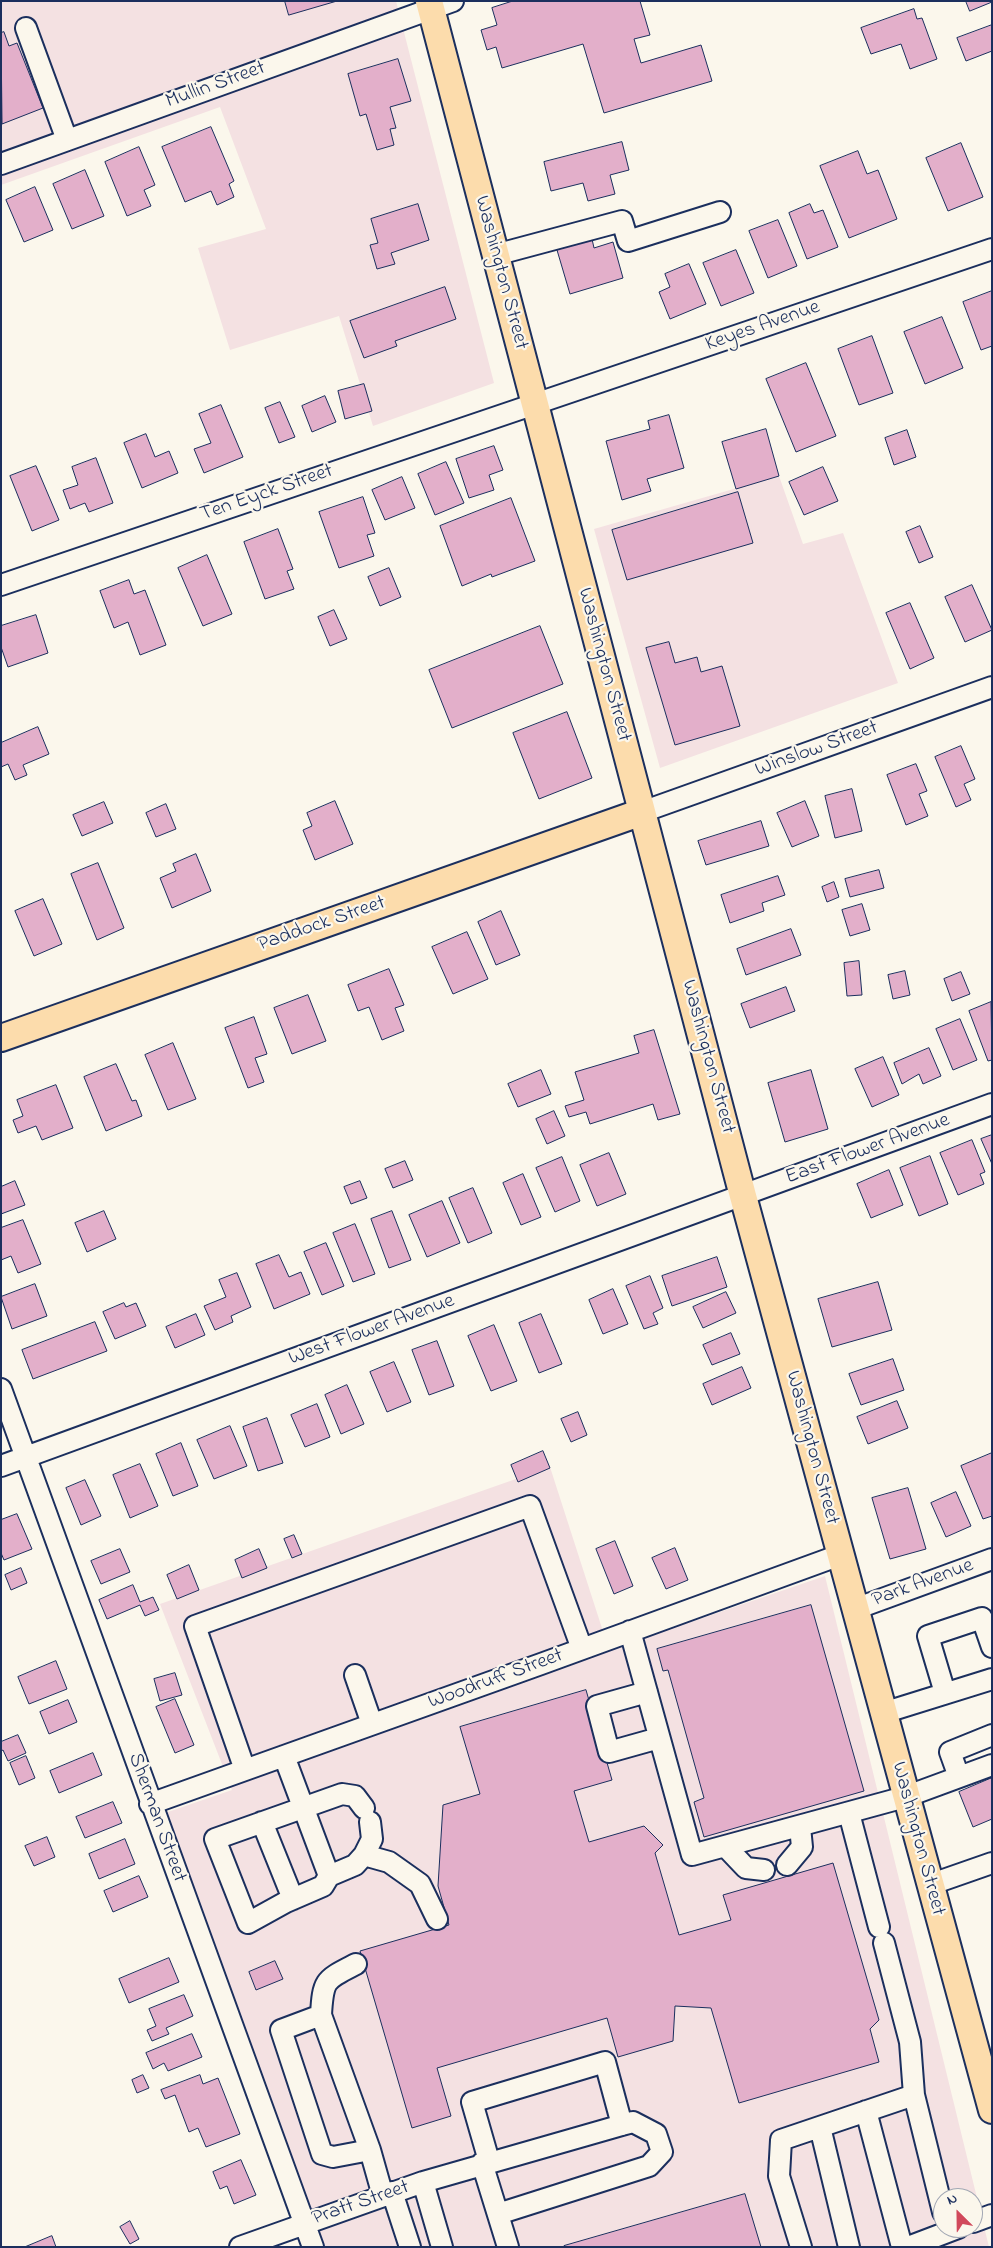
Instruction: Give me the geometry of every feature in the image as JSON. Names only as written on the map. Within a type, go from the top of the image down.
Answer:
[{"type":"main road","name":"Washington Street","points":[[437,4],[495,254],[642,812],[905,1797],[992,2110]]},
{"type":"main road","name":"Paddock Street","points":[[1,1038],[642,812]]},
{"type":"street","name":"Mullin Street","points":[[1,164],[437,4]]},
{"type":"street","points":[[26,28],[67,140]]},
{"type":"street","points":[[495,254],[622,221],[628,241],[720,212]]},
{"type":"street","name":"Keyes Avenue","points":[[534,402],[600,383],[992,249]]},
{"type":"street","name":"Ten Eyck Street","points":[[1,585],[534,402]]},
{"type":"street","name":"Winslow Street","points":[[642,812],[992,687]]},
{"type":"street","name":"East Flower Avenue","points":[[744,1196],[992,1104]]},
{"type":"street","name":"West Flower Avenue","points":[[1,1466],[744,1196]]},
{"type":"street","name":"Sherman Street","points":[[1,1389],[150,1804],[313,2247]]},
{"type":"street","points":[[245,1770],[195,1626],[530,1506],[582,1649]]},
{"type":"street","name":"Woodruff Street","points":[[150,1804],[840,1554]]},
{"type":"street","name":"Park Avenue","points":[[855,1609],[992,1559]]},
{"type":"street","points":[[945,1693],[928,1636],[982,1618],[992,1647]]},
{"type":"street","points":[[630,1631],[692,1855],[905,1797],[992,1765]]},
{"type":"street","points":[[355,1675],[372,1724]]},
{"type":"street","points":[[883,1713],[992,1679]]},
{"type":"street","points":[[647,1692],[597,1706],[609,1752],[659,1738]]},
{"type":"street","points":[[959,1777],[950,1752],[992,1735]]},
{"type":"street","points":[[284,1756],[329,1876]]},
{"type":"street","points":[[342,1794],[355,1796],[367,1815],[372,1839],[364,1855],[355,1865],[329,1876],[323,1886],[293,1899],[248,1923],[215,1839],[303,1807],[342,1794]]},
{"type":"street","points":[[849,1813],[910,2042],[914,2095],[937,2188]]},
{"type":"street","points":[[262,1822],[293,1899]]},
{"type":"street","points":[[787,1865],[802,1847],[800,1827]]},
{"type":"street","points":[[726,1847],[746,1868],[764,1870]]},
{"type":"street","points":[[364,1855],[389,1862],[420,1884],[437,1919]]},
{"type":"street","points":[[929,1886],[992,1863]]},
{"type":"street","points":[[356,1964],[329,1978],[322,1992],[321,2015],[370,2150],[410,2247]]},
{"type":"street","points":[[321,2015],[281,2030],[322,2154],[333,2157],[370,2150]]},
{"type":"street","points":[[498,2214],[650,2166],[662,2152],[656,2134],[633,2122],[622,2125],[605,2062],[472,2102],[498,2214],[508,2247]]},
{"type":"street","points":[[801,2247],[779,2176],[781,2140],[914,2095]]},
{"type":"street","points":[[866,2111],[902,2247]]},
{"type":"street","name":"Pratt Street","points":[[240,2247],[423,2182],[486,2162],[622,2125]]},
{"type":"street","points":[[820,2127],[849,2247]]},
{"type":"street","points":[[423,2182],[442,2247]]},
{"type":"street","points":[[908,2247],[933,2237]]},
{"type":"shaded area","points":[[1,1],[396,1],[494,383],[373,426],[339,316],[230,350],[198,248],[266,229],[220,107],[1,185]]},
{"type":"shaded area","points":[[779,476],[803,544],[843,533],[898,683],[660,768],[594,529]]},
{"type":"shaded area","points":[[550,1467],[609,1650],[825,1576],[975,2188],[933,2188],[933,2238],[983,2238],[983,2222],[989,2247],[322,2247],[165,1813],[232,1790],[160,1604]]},
{"type":"building","points":[[285,1],[337,1],[289,15]]},
{"type":"building","points":[[513,1],[640,1],[650,35],[634,39],[641,63],[701,45],[712,81],[604,113],[583,44],[502,68],[496,47],[487,50],[481,30],[497,25],[492,8]]},
{"type":"building","points":[[966,1],[992,1],[992,2],[970,11]]},
{"type":"building","points":[[914,9],[917,19],[922,18],[937,59],[910,69],[901,44],[871,54],[861,28]]},
{"type":"building","points":[[992,25],[992,51],[966,61],[957,38]]},
{"type":"building","points":[[4,32],[9,46],[17,43],[43,108],[2,124],[1,33]]},
{"type":"building","points":[[398,59],[411,101],[390,107],[396,128],[390,129],[394,145],[377,150],[366,114],[360,116],[348,74]]},
{"type":"building","points":[[211,127],[234,181],[229,184],[234,197],[217,205],[211,191],[185,202],[162,147]]},
{"type":"building","points":[[622,142],[629,170],[610,175],[615,194],[588,201],[583,183],[551,191],[544,162]]},
{"type":"building","points":[[961,143],[983,197],[948,211],[926,158]]},
{"type":"building","points":[[139,147],[155,185],[144,190],[151,206],[127,216],[105,162]]},
{"type":"building","points":[[858,151],[867,174],[878,170],[897,219],[849,238],[820,166]]},
{"type":"building","points":[[85,170],[104,216],[72,229],[53,184]]},
{"type":"building","points":[[35,187],[53,230],[24,242],[6,200]]},
{"type":"building","points":[[418,204],[429,240],[391,253],[395,264],[377,269],[370,245],[378,243],[371,219]]},
{"type":"building","points":[[810,204],[814,213],[823,210],[838,247],[807,259],[789,213]]},
{"type":"building","points":[[778,220],[797,266],[768,278],[749,231]]},
{"type":"building","points":[[592,239],[594,248],[613,242],[623,278],[570,294],[557,250]]},
{"type":"building","points":[[736,250],[754,293],[721,306],[703,263]]},
{"type":"building","points":[[689,264],[706,304],[670,319],[659,292],[670,287],[665,274]]},
{"type":"building","points":[[445,287],[456,319],[395,341],[397,346],[364,358],[350,321]]},
{"type":"building","points":[[992,291],[992,346],[981,350],[963,302]]},
{"type":"building","points":[[942,317],[963,368],[925,384],[904,332]]},
{"type":"building","points":[[872,336],[893,393],[859,405],[838,349]]},
{"type":"building","points":[[806,363],[836,436],[796,452],[766,379]]},
{"type":"building","points":[[364,384],[372,411],[345,419],[338,391]]},
{"type":"building","points":[[325,396],[336,422],[312,432],[302,406]]},
{"type":"building","points":[[280,402],[295,437],[279,443],[265,408]]},
{"type":"building","points":[[221,405],[243,457],[204,473],[194,449],[211,443],[199,414]]},
{"type":"building","points":[[669,415],[684,468],[647,479],[651,491],[622,500],[606,441],[650,429],[648,421]]},
{"type":"building","points":[[766,429],[779,476],[736,489],[722,442]]},
{"type":"building","points":[[907,430],[916,457],[894,465],[885,438]]},
{"type":"building","points":[[146,434],[155,457],[169,451],[178,473],[142,488],[124,443]]},
{"type":"building","points":[[494,446],[503,470],[489,475],[494,490],[469,498],[456,459]]},
{"type":"building","points":[[96,458],[113,503],[89,512],[85,503],[70,509],[63,490],[78,485],[72,467]]},
{"type":"building","points":[[446,462],[464,503],[435,515],[418,474]]},
{"type":"building","points":[[36,466],[59,520],[32,531],[10,476]]},
{"type":"building","points":[[823,467],[838,501],[804,515],[789,482]]},
{"type":"building","points":[[402,477],[415,508],[385,520],[372,490]]},
{"type":"building","points":[[738,492],[753,543],[627,580],[612,530]]},
{"type":"building","points":[[363,497],[375,533],[367,535],[374,556],[339,568],[319,512]]},
{"type":"building","points":[[511,498],[535,561],[492,577],[491,574],[462,586],[440,526]]},
{"type":"building","points":[[920,526],[933,557],[919,563],[906,532]]},
{"type":"building","points":[[278,529],[293,569],[287,571],[294,589],[265,599],[244,542]]},
{"type":"building","points":[[207,555],[232,614],[203,626],[178,568]]},
{"type":"building","points":[[389,568],[401,597],[380,606],[368,577]]},
{"type":"building","points":[[129,580],[134,594],[145,590],[166,645],[140,655],[128,622],[114,628],[100,591]]},
{"type":"building","points":[[972,585],[992,630],[965,642],[945,597]]},
{"type":"building","points":[[910,603],[934,658],[910,669],[886,613]]},
{"type":"building","points":[[334,610],[347,639],[330,646],[318,617]]},
{"type":"building","points":[[36,615],[48,653],[8,667],[1,647],[1,626]]},
{"type":"building","points":[[540,626],[563,684],[452,728],[429,670]]},
{"type":"building","points":[[669,642],[675,663],[697,657],[701,672],[722,666],[740,726],[675,745],[646,648]]},
{"type":"building","points":[[567,712],[592,778],[539,799],[513,733]]},
{"type":"building","points":[[38,727],[49,754],[23,765],[27,775],[15,780],[8,764],[1,767],[1,743]]},
{"type":"building","points":[[961,746],[975,779],[964,784],[971,800],[956,807],[935,757]]},
{"type":"building","points":[[916,764],[927,791],[919,794],[928,816],[906,825],[887,775]]},
{"type":"building","points":[[852,789],[862,831],[835,838],[825,796]]},
{"type":"building","points":[[335,801],[353,844],[315,860],[303,830],[312,826],[307,813]]},
{"type":"building","points":[[805,801],[819,836],[792,847],[777,813]]},
{"type":"building","points":[[104,802],[113,823],[82,836],[73,815]]},
{"type":"building","points":[[166,804],[176,829],[156,837],[146,813]]},
{"type":"building","points":[[761,821],[769,846],[706,865],[698,841]]},
{"type":"building","points":[[196,854],[211,891],[172,908],[160,878],[176,871],[173,864]]},
{"type":"building","points":[[98,863],[124,928],[97,940],[71,874]]},
{"type":"building","points":[[879,870],[884,888],[850,897],[845,879]]},
{"type":"building","points":[[778,876],[785,895],[762,903],[764,911],[730,923],[721,895]]},
{"type":"building","points":[[834,882],[839,897],[827,902],[822,887]]},
{"type":"building","points":[[43,899],[62,944],[34,956],[15,911]]},
{"type":"building","points":[[862,904],[870,930],[850,936],[842,910]]},
{"type":"building","points":[[501,911],[520,955],[496,965],[478,922]]},
{"type":"building","points":[[791,929],[801,955],[746,975],[737,949]]},
{"type":"building","points":[[467,932],[488,979],[453,994],[432,947]]},
{"type":"building","points":[[859,961],[862,995],[847,996],[844,963]]},
{"type":"building","points":[[389,969],[404,1005],[395,1008],[404,1031],[382,1040],[369,1007],[358,1011],[348,985]]},
{"type":"building","points":[[905,971],[910,995],[893,999],[888,975]]},
{"type":"building","points":[[961,972],[970,994],[952,1001],[944,979]]},
{"type":"building","points":[[786,987],[795,1011],[750,1028],[741,1004]]},
{"type":"building","points":[[308,995],[326,1041],[292,1054],[274,1008]]},
{"type":"building","points":[[991,1002],[992,1060],[988,1061],[969,1011]]},
{"type":"building","points":[[254,1017],[267,1054],[255,1058],[264,1082],[248,1088],[225,1028]]},
{"type":"building","points":[[960,1019],[977,1060],[953,1070],[936,1029]]},
{"type":"building","points":[[654,1030],[680,1114],[658,1120],[653,1104],[590,1124],[586,1112],[569,1117],[565,1106],[584,1100],[575,1072],[639,1053],[634,1036]]},
{"type":"building","points":[[173,1043],[196,1099],[168,1110],[145,1055]]},
{"type":"building","points":[[929,1048],[941,1076],[923,1084],[919,1074],[902,1084],[894,1063]]},
{"type":"building","points":[[883,1057],[899,1095],[872,1107],[855,1069]]},
{"type":"building","points":[[116,1064],[132,1101],[136,1100],[142,1116],[106,1131],[84,1077]]},
{"type":"building","points":[[541,1070],[551,1094],[518,1107],[508,1084]]},
{"type":"building","points":[[811,1070],[828,1129],[785,1142],[768,1083]]},
{"type":"building","points":[[56,1085],[73,1128],[42,1140],[36,1126],[18,1133],[13,1120],[23,1116],[17,1100]]},
{"type":"building","points":[[554,1111],[565,1136],[547,1144],[536,1119]]},
{"type":"building","points":[[992,1135],[992,1164],[981,1139]]},
{"type":"building","points":[[972,1140],[985,1172],[980,1174],[984,1184],[958,1195],[940,1153]]},
{"type":"building","points":[[609,1153],[626,1194],[597,1206],[580,1165]]},
{"type":"building","points":[[930,1156],[948,1204],[919,1216],[900,1168]]},
{"type":"building","points":[[562,1157],[580,1201],[555,1212],[536,1168]]},
{"type":"building","points":[[405,1161],[413,1180],[393,1188],[385,1169]]},
{"type":"building","points":[[889,1170],[903,1205],[871,1218],[857,1184]]},
{"type":"building","points":[[523,1174],[541,1217],[521,1225],[503,1183]]},
{"type":"building","points":[[15,1181],[25,1205],[1,1214],[1,1187]]},
{"type":"building","points":[[360,1181],[367,1198],[351,1204],[344,1187]]},
{"type":"building","points":[[473,1188],[492,1233],[468,1243],[449,1198]]},
{"type":"building","points":[[442,1201],[460,1243],[427,1257],[409,1215]]},
{"type":"building","points":[[104,1211],[116,1239],[87,1252],[75,1223]]},
{"type":"building","points":[[392,1211],[411,1260],[389,1268],[371,1219]]},
{"type":"building","points":[[23,1220],[41,1264],[18,1273],[11,1256],[1,1260],[1,1228]]},
{"type":"building","points":[[355,1224],[375,1274],[353,1282],[333,1233]]},
{"type":"building","points":[[326,1243],[344,1286],[322,1295],[304,1252]]},
{"type":"building","points":[[279,1255],[289,1277],[301,1272],[310,1294],[274,1309],[256,1264]]},
{"type":"building","points":[[717,1257],[727,1287],[672,1306],[662,1276]]},
{"type":"building","points":[[237,1273],[251,1307],[231,1316],[233,1322],[215,1330],[204,1306],[226,1297],[219,1280]]},
{"type":"building","points":[[650,1276],[663,1308],[653,1313],[658,1324],[644,1329],[626,1286]]},
{"type":"building","points":[[878,1282],[892,1330],[832,1347],[818,1299]]},
{"type":"building","points":[[35,1284],[47,1316],[12,1329],[1,1297]]},
{"type":"building","points":[[613,1289],[628,1324],[603,1334],[589,1300]]},
{"type":"building","points":[[726,1292],[736,1313],[703,1328],[693,1307]]},
{"type":"building","points":[[124,1303],[126,1307],[136,1303],[146,1326],[115,1339],[103,1312]]},
{"type":"building","points":[[196,1314],[205,1335],[175,1348],[166,1327]]},
{"type":"building","points":[[541,1314],[562,1364],[539,1373],[519,1323]]},
{"type":"building","points":[[95,1322],[107,1351],[33,1379],[22,1350]]},
{"type":"building","points":[[494,1325],[517,1381],[491,1391],[468,1336]]},
{"type":"building","points":[[731,1333],[740,1354],[712,1365],[703,1345]]},
{"type":"building","points":[[437,1341],[454,1386],[429,1395],[412,1350]]},
{"type":"building","points":[[893,1359],[904,1390],[861,1405],[849,1374]]},
{"type":"building","points":[[394,1362],[411,1402],[387,1412],[370,1372]]},
{"type":"building","points":[[742,1367],[751,1388],[712,1405],[703,1384]]},
{"type":"building","points":[[347,1385],[364,1424],[341,1434],[325,1395]]},
{"type":"building","points":[[897,1401],[908,1428],[868,1444],[857,1417]]},
{"type":"building","points":[[317,1404],[330,1437],[305,1447],[291,1415]]},
{"type":"building","points":[[578,1412],[587,1435],[571,1442],[561,1419]]},
{"type":"building","points":[[267,1418],[283,1463],[258,1471],[243,1427]]},
{"type":"building","points":[[230,1426],[247,1466],[214,1479],[197,1440]]},
{"type":"building","points":[[181,1443],[198,1486],[173,1496],[156,1454]]},
{"type":"building","points":[[543,1451],[550,1468],[518,1482],[511,1465]]},
{"type":"building","points":[[992,1453],[992,1516],[983,1519],[961,1466]]},
{"type":"building","points":[[140,1464],[158,1506],[130,1518],[113,1475]]},
{"type":"building","points":[[85,1480],[101,1516],[81,1525],[66,1488]]},
{"type":"building","points":[[908,1488],[926,1549],[890,1559],[872,1498]]},
{"type":"building","points":[[956,1492],[971,1526],[946,1537],[931,1503]]},
{"type":"building","points":[[17,1514],[32,1549],[4,1560],[1,1553],[1,1520]]},
{"type":"building","points":[[294,1535],[302,1554],[292,1558],[284,1539]]},
{"type":"building","points":[[615,1541],[633,1586],[614,1594],[596,1549]]},
{"type":"building","points":[[675,1548],[688,1580],[666,1589],[652,1558]]},
{"type":"building","points":[[120,1549],[130,1572],[101,1584],[91,1561]]},
{"type":"building","points":[[259,1549],[267,1568],[242,1578],[235,1560]]},
{"type":"building","points":[[189,1565],[199,1590],[177,1599],[167,1575]]},
{"type":"building","points":[[21,1568],[27,1583],[11,1590],[5,1575]]},
{"type":"building","points":[[133,1585],[140,1602],[153,1597],[159,1610],[145,1616],[140,1605],[107,1619],[99,1600]]},
{"type":"building","points":[[811,1605],[864,1791],[704,1837],[694,1802],[704,1798],[668,1670],[663,1671],[657,1649]]},
{"type":"building","points":[[56,1661],[67,1689],[29,1704],[18,1677]]},
{"type":"building","points":[[175,1673],[182,1695],[160,1701],[154,1679]]},
{"type":"building","points":[[586,1690],[612,1780],[574,1791],[589,1842],[644,1826],[663,1845],[655,1853],[679,1935],[731,1920],[723,1895],[833,1863],[879,2020],[870,2029],[879,2062],[739,2103],[711,2008],[675,2006],[673,2041],[618,2057],[607,2018],[437,2068],[451,2116],[412,2128],[360,1951],[449,1925],[438,1886],[443,1805],[480,1794],[460,1727]]},
{"type":"building","points":[[175,1699],[194,1745],[175,1753],[156,1707]]},
{"type":"building","points":[[68,1700],[77,1722],[49,1734],[40,1712]]},
{"type":"building","points":[[18,1735],[26,1753],[8,1761],[3,1750],[1,1751],[1,1742]]},
{"type":"building","points":[[93,1753],[102,1775],[59,1793],[50,1771]]},
{"type":"building","points":[[26,1756],[35,1778],[19,1785],[10,1763]]},
{"type":"building","points":[[992,1778],[992,1819],[973,1827],[959,1792]]},
{"type":"building","points":[[113,1802],[122,1823],[85,1838],[76,1817]]},
{"type":"building","points":[[47,1837],[55,1857],[34,1866],[25,1846]]},
{"type":"building","points":[[125,1839],[135,1864],[99,1879],[89,1854]]},
{"type":"building","points":[[139,1876],[148,1897],[113,1912],[104,1891]]},
{"type":"building","points":[[169,1958],[179,1982],[129,2003],[119,1979]]},
{"type":"building","points":[[275,1961],[283,1979],[256,1990],[249,1972]]},
{"type":"building","points":[[184,1995],[193,2016],[166,2028],[169,2034],[152,2041],[147,2030],[156,2026],[149,2009]]},
{"type":"building","points":[[192,2034],[202,2057],[168,2071],[164,2063],[153,2069],[146,2053]]},
{"type":"building","points":[[143,2075],[149,2088],[137,2093],[132,2080]]},
{"type":"building","points":[[200,2075],[203,2084],[218,2078],[240,2134],[206,2147],[198,2128],[189,2132],[175,2095],[165,2099],[161,2090]]},
{"type":"building","points":[[241,2160],[256,2195],[234,2204],[227,2186],[220,2189],[213,2172]]},
{"type":"building","points":[[745,2194],[761,2247],[564,2247],[564,2246]]},
{"type":"building","points":[[130,2221],[139,2239],[130,2244],[120,2227]]},
{"type":"building","points":[[52,2236],[56,2247],[25,2247]]}]
